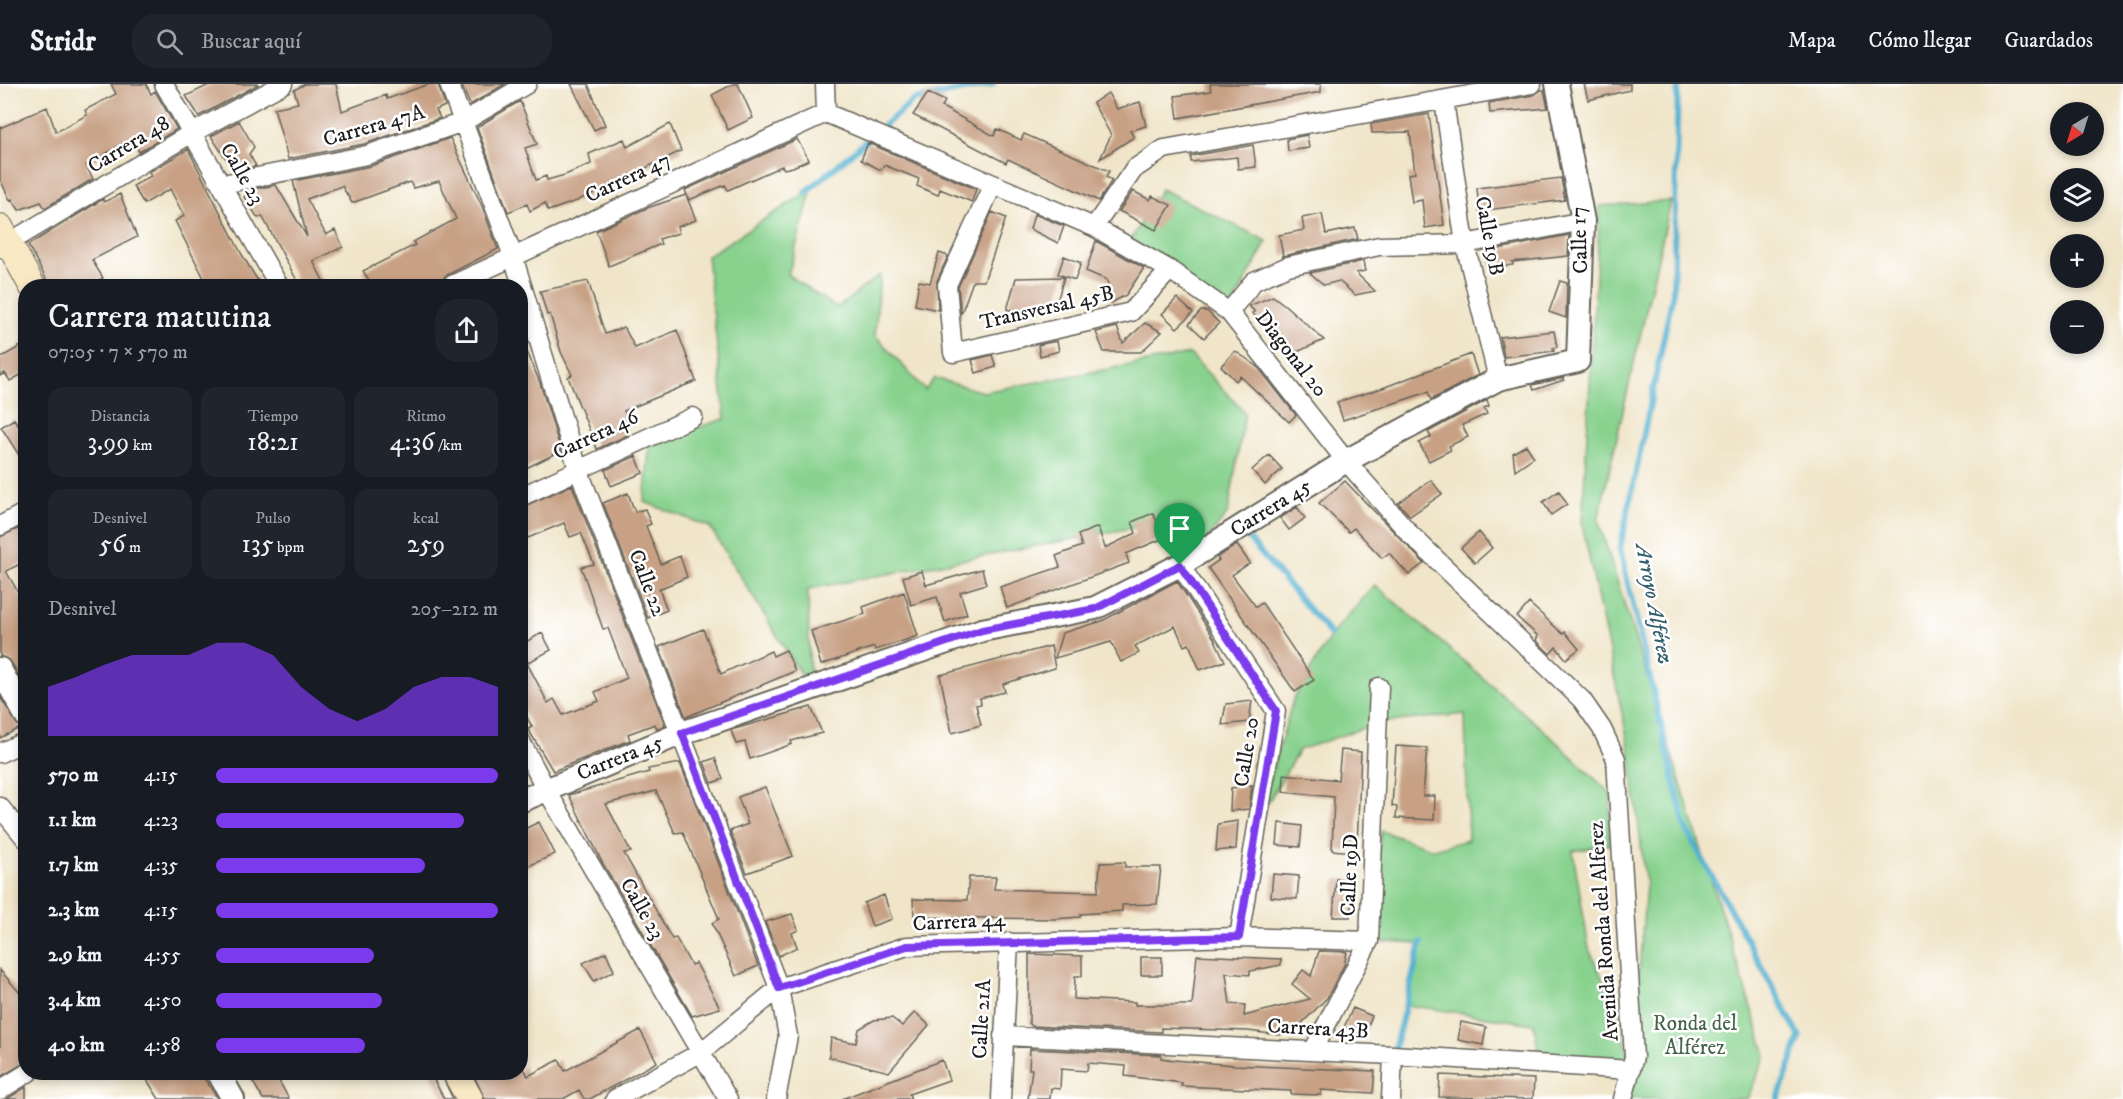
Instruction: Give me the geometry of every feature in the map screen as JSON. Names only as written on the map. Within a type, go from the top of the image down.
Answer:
[{"type":"main road","points":[[3,240],[28,279]]},
{"type":"main road","points":[[459,1080],[470,1099]]},
{"type":"street","name":"Calle 23","points":[[164,84],[275,279]]},
{"type":"street","name":"Carrera 48","points":[[3,240],[283,84]]},
{"type":"street","name":"Calle 22","points":[[449,84],[520,279]]},
{"type":"street","name":"Carrera 47A","points":[[223,184],[367,155],[463,122],[527,84]]},
{"type":"street","points":[[825,84],[826,113]]},
{"type":"street","points":[[1094,227],[1134,169],[1164,149],[1532,84]]},
{"type":"street","name":"Calle 17","points":[[1557,84],[1583,221],[1578,361]]},
{"type":"street","name":"Calle 19B","points":[[1444,101],[1465,244],[1498,379]]},
{"type":"street","name":"Diagonal 20","points":[[826,113],[1094,227],[1170,270],[1229,312],[1346,461],[1410,534],[1582,700],[1602,729],[1616,759]]},
{"type":"street","name":"Carrera 47","points":[[465,279],[826,113]]},
{"type":"street","name":"Transversal 45B","points":[[993,184],[947,285],[953,354],[1131,312],[1170,270]]},
{"type":"street","points":[[1229,312],[1254,281],[1288,266],[1380,246],[1465,244],[1583,221]]},
{"type":"street","name":"Calle 22","points":[[528,305],[578,469],[779,988],[788,1036],[776,1099]]},
{"type":"street","name":"Carrera 45","points":[[528,797],[682,733],[982,630],[1095,609],[1180,565],[1346,461],[1498,379],[1578,361]]},
{"type":"street","name":"Carrera 46","points":[[528,493],[693,417]]},
{"type":"street","points":[[0,526],[18,516]]},
{"type":"street","name":"Calle 20","points":[[1180,565],[1276,711],[1239,937]]},
{"type":"street","points":[[0,669],[18,702]]},
{"type":"street","name":"Calle 19D","points":[[1313,1051],[1370,941],[1379,687]]},
{"type":"street","points":[[0,753],[18,745]]},
{"type":"street","name":"Calle 23","points":[[528,755],[728,1099]]},
{"type":"street","name":"Avenida Ronda del Alferez","points":[[1616,759],[1634,1057],[1623,1099]]},
{"type":"street","points":[[0,807],[18,829]]},
{"type":"street","name":"Carrera 44","points":[[615,1099],[700,1053],[779,988],[907,946],[1239,937],[1370,941]]},
{"type":"street","name":"Calle 21A","points":[[1001,1099],[1009,942]]},
{"type":"street","name":"Carrera 43B","points":[[1003,1036],[1393,1055],[1630,1070]]},
{"type":"street","points":[[1391,1099],[1393,1055]]},
{"type":"street","points":[[0,1090],[18,1079]]},
{"type":"street","points":[[222,1080],[233,1099]]},
{"type":"green space","points":[[812,189],[788,275],[837,308],[880,275],[875,335],[925,390],[935,378],[983,392],[1190,354],[1245,413],[1228,513],[1194,556],[1164,522],[808,589],[810,689],[710,527],[644,502],[650,442],[725,419],[707,256]]},
{"type":"green space","points":[[1161,189],[1267,241],[1229,312],[1127,246]]},
{"type":"green space","name":"Ronda del Alférez","points":[[1671,201],[1598,520],[1766,1055],[1747,1099],[1628,1099],[1630,1070],[1539,1056],[1534,1024],[1406,1005],[1421,944],[1369,941],[1381,831],[1433,849],[1468,840],[1465,714],[1378,723],[1299,750],[1258,819],[1293,700],[1331,635],[1375,585],[1548,734],[1611,794],[1609,845],[1573,851],[1589,949],[1619,1014],[1631,1067],[1646,886],[1629,746],[1582,524],[1600,206]]},
{"type":"building","points":[[111,84],[146,84],[151,94],[155,91],[177,129],[139,152],[133,138],[86,165],[93,179],[45,208],[41,202],[19,210],[12,199],[10,200],[0,179],[0,128],[47,107],[56,132],[87,115],[85,110],[116,94]]},
{"type":"building","points":[[211,84],[259,84],[199,116],[186,96]]},
{"type":"building","points":[[305,84],[336,84],[342,111],[386,95],[387,99],[429,84],[438,84],[445,106],[436,110],[440,118],[364,144],[288,159],[274,108],[298,103],[294,90]]},
{"type":"building","points":[[461,84],[505,84],[470,105]]},
{"type":"building","points":[[571,84],[588,84],[605,125],[594,130]]},
{"type":"building","points":[[733,84],[738,84],[753,118],[728,130],[712,95]]},
{"type":"building","points":[[1210,84],[1321,84],[1321,92],[1178,118],[1175,96],[1211,91]]},
{"type":"building","points":[[1584,84],[1630,84],[1630,90],[1588,100]]},
{"type":"building","points":[[1544,90],[1548,108],[1490,113],[1489,103],[1534,95]]},
{"type":"building","points":[[928,93],[945,101],[942,107],[994,136],[997,129],[1021,140],[1024,134],[1109,171],[1106,177],[1112,180],[1099,201],[1008,159],[1006,163],[913,115]]},
{"type":"building","points":[[1108,93],[1117,109],[1140,102],[1146,126],[1130,131],[1134,137],[1100,159],[1111,135],[1093,103]]},
{"type":"building","points":[[520,101],[537,144],[525,148],[536,180],[546,176],[547,180],[565,175],[591,164],[589,154],[624,139],[627,147],[670,124],[681,151],[577,201],[548,211],[545,203],[530,211],[527,204],[508,212],[477,127]]},
{"type":"building","points":[[1429,114],[1444,225],[1425,228],[1422,200],[1412,202],[1408,174],[1415,173],[1410,132],[1372,133],[1371,124]]},
{"type":"building","points":[[239,121],[254,147],[249,154],[256,166],[242,169],[235,158],[228,162],[211,136]]},
{"type":"building","points":[[1307,135],[1309,148],[1288,151],[1287,139]]},
{"type":"building","points":[[450,138],[482,206],[498,249],[443,279],[368,279],[363,271],[415,245],[413,242],[456,219],[439,181],[413,188],[410,182],[352,203],[342,186],[307,199],[326,235],[335,230],[343,247],[313,261],[322,279],[296,279],[262,216],[258,218],[244,197],[249,190],[276,185],[307,237],[293,181],[371,166]]},
{"type":"building","points":[[797,139],[809,160],[784,169],[782,166],[728,190],[725,185],[689,200],[685,190]]},
{"type":"building","points":[[868,143],[976,189],[972,202],[940,189],[938,195],[917,186],[919,179],[884,165],[881,170],[861,160]]},
{"type":"building","points":[[1253,145],[1256,167],[1238,169],[1237,157],[1191,162],[1191,156]]},
{"type":"building","points":[[188,149],[257,279],[204,279],[175,221],[184,216],[170,189],[144,204],[133,186],[151,176],[149,172]]},
{"type":"building","points":[[1561,178],[1565,200],[1479,211],[1477,188]]},
{"type":"building","points":[[1133,191],[1150,200],[1152,196],[1171,205],[1156,230],[1119,211]]},
{"type":"building","points":[[120,194],[137,237],[92,260],[103,278],[101,279],[46,279],[28,245],[103,199],[104,202]]},
{"type":"building","points":[[686,195],[696,220],[677,227],[679,233],[659,239],[661,244],[609,266],[596,231],[647,208]]},
{"type":"building","points":[[992,212],[1006,218],[984,281],[973,281],[961,314],[958,287]]},
{"type":"building","points":[[1034,214],[1064,226],[1058,243],[1030,229]]},
{"type":"building","points":[[1322,214],[1326,234],[1355,228],[1358,239],[1283,256],[1279,235],[1304,230],[1302,218]]},
{"type":"building","points":[[1569,235],[1568,256],[1512,262],[1513,265],[1491,268],[1488,251]]},
{"type":"building","points":[[1096,241],[1144,268],[1126,295],[1111,303],[1107,280],[1086,271]]},
{"type":"building","points":[[939,253],[948,256],[937,281],[938,310],[915,305],[919,281],[930,283]]},
{"type":"building","points":[[1064,256],[1081,263],[1075,280],[1058,274]]},
{"type":"building","points":[[1363,261],[1365,271],[1356,273],[1375,291],[1355,295],[1339,281],[1324,285],[1310,273]]},
{"type":"building","points":[[1064,277],[1055,309],[1007,310],[1016,278]]},
{"type":"building","points":[[588,281],[605,334],[624,327],[635,348],[677,330],[696,381],[624,411],[628,419],[623,421],[628,435],[597,449],[568,377],[572,375],[561,352],[550,314],[547,315],[540,291]]},
{"type":"building","points":[[1560,281],[1567,283],[1566,318],[1549,312]]},
{"type":"building","points":[[1273,296],[1324,340],[1297,352],[1289,347],[1252,313],[1255,312],[1249,306]]},
{"type":"building","points":[[1177,298],[1193,313],[1177,328],[1162,314]]},
{"type":"building","points":[[1201,311],[1207,311],[1219,323],[1204,338],[1189,324]]},
{"type":"building","points":[[1145,323],[1162,332],[1141,352],[1104,352],[1096,332],[1117,327],[1123,343]]},
{"type":"building","points":[[1554,331],[1557,347],[1553,348],[1554,351],[1504,357],[1500,337]]},
{"type":"building","points":[[1057,341],[1059,351],[1040,356],[1038,345]]},
{"type":"building","points":[[18,348],[18,376],[10,381],[5,373],[0,376],[0,358]]},
{"type":"building","points":[[1235,351],[1257,366],[1296,415],[1289,422],[1240,376],[1236,381],[1221,366]]},
{"type":"building","points":[[528,354],[540,383],[561,451],[528,467]]},
{"type":"building","points":[[1471,354],[1478,375],[1431,400],[1428,392],[1343,420],[1337,402],[1380,389]]},
{"type":"building","points":[[992,355],[996,367],[976,373],[972,360]]},
{"type":"building","points":[[1564,378],[1564,380],[1534,390],[1532,385]]},
{"type":"building","points":[[1487,400],[1489,406],[1484,408],[1487,414],[1462,425],[1468,437],[1449,446],[1451,450],[1429,461],[1419,443],[1431,437],[1428,432]]},
{"type":"building","points":[[14,419],[18,425],[18,454],[1,427]]},
{"type":"building","points":[[1526,445],[1534,457],[1515,470],[1513,453]]},
{"type":"building","points":[[1269,455],[1282,469],[1265,485],[1252,470]]},
{"type":"building","points":[[636,456],[643,473],[611,486],[605,470]]},
{"type":"building","points":[[1431,480],[1442,494],[1410,516],[1398,503]]},
{"type":"building","points":[[1345,481],[1424,563],[1409,575],[1389,553],[1382,558],[1354,528],[1349,532],[1319,503]]},
{"type":"building","points":[[572,485],[665,725],[657,729],[655,724],[628,734],[630,740],[553,771],[528,729],[532,727],[528,719],[528,665],[548,703],[554,699],[563,715],[599,701],[595,692],[627,678],[608,628],[603,629],[581,567],[594,564],[581,533],[570,537],[564,523],[528,538],[528,504]]},
{"type":"building","points":[[1559,491],[1567,504],[1551,515],[1543,502]]},
{"type":"building","points":[[628,493],[635,512],[645,509],[651,524],[646,526],[661,564],[680,556],[687,577],[659,589],[667,610],[648,618],[603,503]]},
{"type":"building","points":[[1297,507],[1305,518],[1289,530],[1280,518]]},
{"type":"building","points":[[1153,513],[1164,538],[1126,554],[1129,563],[1007,608],[1000,587],[1060,567],[1056,556],[1082,546],[1078,535],[1098,527],[1105,548],[1136,533],[1132,522]]},
{"type":"building","points":[[18,529],[18,565],[6,571],[18,592],[18,674],[11,662],[0,656],[0,537]]},
{"type":"building","points":[[1479,532],[1492,548],[1475,563],[1461,548]]},
{"type":"building","points":[[1237,545],[1250,563],[1232,575],[1256,607],[1262,603],[1314,680],[1295,692],[1208,568],[1219,560],[1217,557]]},
{"type":"building","points":[[982,569],[986,584],[960,592],[967,614],[945,622],[937,597],[911,605],[903,577],[922,571],[926,585]]},
{"type":"building","points":[[1177,581],[1214,638],[1225,661],[1200,670],[1189,644],[1184,646],[1175,626],[1135,646],[1139,653],[1121,662],[1111,642],[1055,658],[1062,633],[1102,621]]},
{"type":"building","points":[[904,592],[918,636],[875,650],[874,647],[821,665],[811,631],[865,614],[863,607]]},
{"type":"building","points":[[1529,603],[1563,634],[1565,632],[1579,649],[1566,659],[1556,647],[1550,654],[1536,640],[1538,636],[1517,617]]},
{"type":"building","points":[[703,629],[721,674],[771,651],[773,656],[786,650],[795,671],[686,717],[659,647]]},
{"type":"building","points":[[542,633],[551,650],[528,662],[528,641]]},
{"type":"building","points":[[1051,646],[1055,668],[1003,684],[1005,692],[980,698],[981,704],[976,705],[981,725],[952,733],[940,675]]},
{"type":"building","points":[[0,697],[18,725],[18,729],[0,738]]},
{"type":"building","points":[[1252,701],[1249,722],[1222,725],[1226,704]]},
{"type":"building","points":[[811,707],[822,733],[791,741],[792,744],[750,759],[745,742],[736,744],[731,730]]},
{"type":"building","points":[[1396,746],[1427,748],[1423,796],[1435,796],[1434,820],[1396,818],[1397,807],[1392,806]]},
{"type":"building","points":[[1341,750],[1361,752],[1357,846],[1353,846],[1353,852],[1332,850],[1334,797],[1283,792],[1284,774],[1338,780]]},
{"type":"building","points":[[715,758],[723,779],[712,783],[704,762]]},
{"type":"building","points":[[680,763],[758,966],[736,976],[712,923],[719,919],[683,832],[675,833],[656,791],[606,804],[631,852],[624,853],[672,939],[676,938],[691,965],[696,963],[720,1008],[692,1016],[602,862],[569,795],[649,772],[648,769]]},
{"type":"building","points":[[1252,785],[1249,809],[1230,811],[1231,788]]},
{"type":"building","points":[[765,787],[793,856],[747,873],[730,831],[748,824],[738,797]]},
{"type":"building","points":[[1238,821],[1236,849],[1216,851],[1218,824]]},
{"type":"building","points":[[539,822],[555,854],[528,866],[528,827]]},
{"type":"building","points":[[1279,823],[1302,826],[1300,847],[1277,845]]},
{"type":"building","points":[[1125,862],[1125,867],[1161,867],[1157,904],[1122,905],[1122,911],[1081,914],[1080,917],[1054,919],[914,917],[913,899],[967,900],[969,877],[996,877],[994,889],[1098,892],[1100,863]]},
{"type":"building","points":[[1273,874],[1299,876],[1297,899],[1271,897]]},
{"type":"building","points":[[1336,879],[1354,880],[1350,917],[1333,917]]},
{"type":"building","points":[[884,895],[892,919],[872,926],[864,903]]},
{"type":"building","points":[[792,914],[798,930],[792,933],[797,947],[779,956],[765,922]]},
{"type":"building","points":[[1319,951],[1347,952],[1344,965],[1327,998],[1294,1031],[1279,1035],[1248,1031],[1161,1028],[1161,1032],[1032,1026],[1029,1023],[1029,954],[1082,956],[1082,976],[1075,976],[1074,999],[1135,1002],[1135,1005],[1192,1005],[1197,955],[1281,959],[1281,965],[1250,971],[1250,975],[1226,973],[1230,1004],[1245,1005],[1244,1016],[1310,999],[1292,984],[1303,970],[1311,976]]},
{"type":"building","points":[[606,952],[614,971],[594,981],[583,963]]},
{"type":"building","points":[[1141,957],[1162,957],[1162,975],[1141,975]]},
{"type":"building","points":[[0,970],[18,991],[18,1067],[0,1077]]},
{"type":"building","points":[[1353,1008],[1372,1016],[1364,1035],[1344,1027]]},
{"type":"building","points":[[915,1012],[929,1025],[889,1072],[829,1057],[831,1038],[856,1043],[859,1029],[874,1020],[892,1018],[902,1026]]},
{"type":"building","points":[[1461,1022],[1486,1027],[1483,1045],[1458,1040]]},
{"type":"building","points":[[640,1030],[657,1062],[590,1099],[584,1099],[579,1090],[563,1099],[485,1099],[476,1080],[528,1080],[528,1076],[559,1060],[565,1071]]},
{"type":"building","points":[[1030,1049],[1161,1055],[1161,1058],[1174,1060],[1234,1065],[1375,1071],[1373,1093],[1321,1090],[1321,1095],[1291,1094],[1291,1091],[1181,1086],[1182,1083],[1125,1076],[1126,1066],[1088,1063],[1087,1071],[1061,1069],[1060,1089],[1051,1088],[1050,1099],[1028,1099],[1032,1069],[1029,1069]]},
{"type":"building","points":[[942,1060],[949,1080],[909,1094],[911,1099],[842,1099]]},
{"type":"building","points":[[1440,1075],[1534,1079],[1533,1099],[1439,1097]]},
{"type":"building","points":[[147,1080],[205,1080],[218,1099],[159,1099]]},
{"type":"building","points":[[252,1080],[278,1080],[289,1099],[263,1099]]},
{"type":"building","points":[[434,1080],[444,1080],[453,1099],[444,1099]]},
{"type":"building","points":[[26,1087],[26,1099],[7,1099]]},
{"type":"waterway","points":[[805,193],[914,100],[993,84]]},
{"type":"waterway","name":"Arroyo Alférez","points":[[1678,84],[1673,293],[1620,549],[1685,827],[1800,1037],[1778,1099]]},
{"type":"waterway","points":[[1242,531],[1331,635]]},
{"type":"waterway","points":[[1394,1051],[1421,943]]},
{"type":"route","points":[[1180,565],[1276,711],[1239,937],[907,946],[779,988],[682,733],[982,630],[1095,609],[1180,565]]}]
